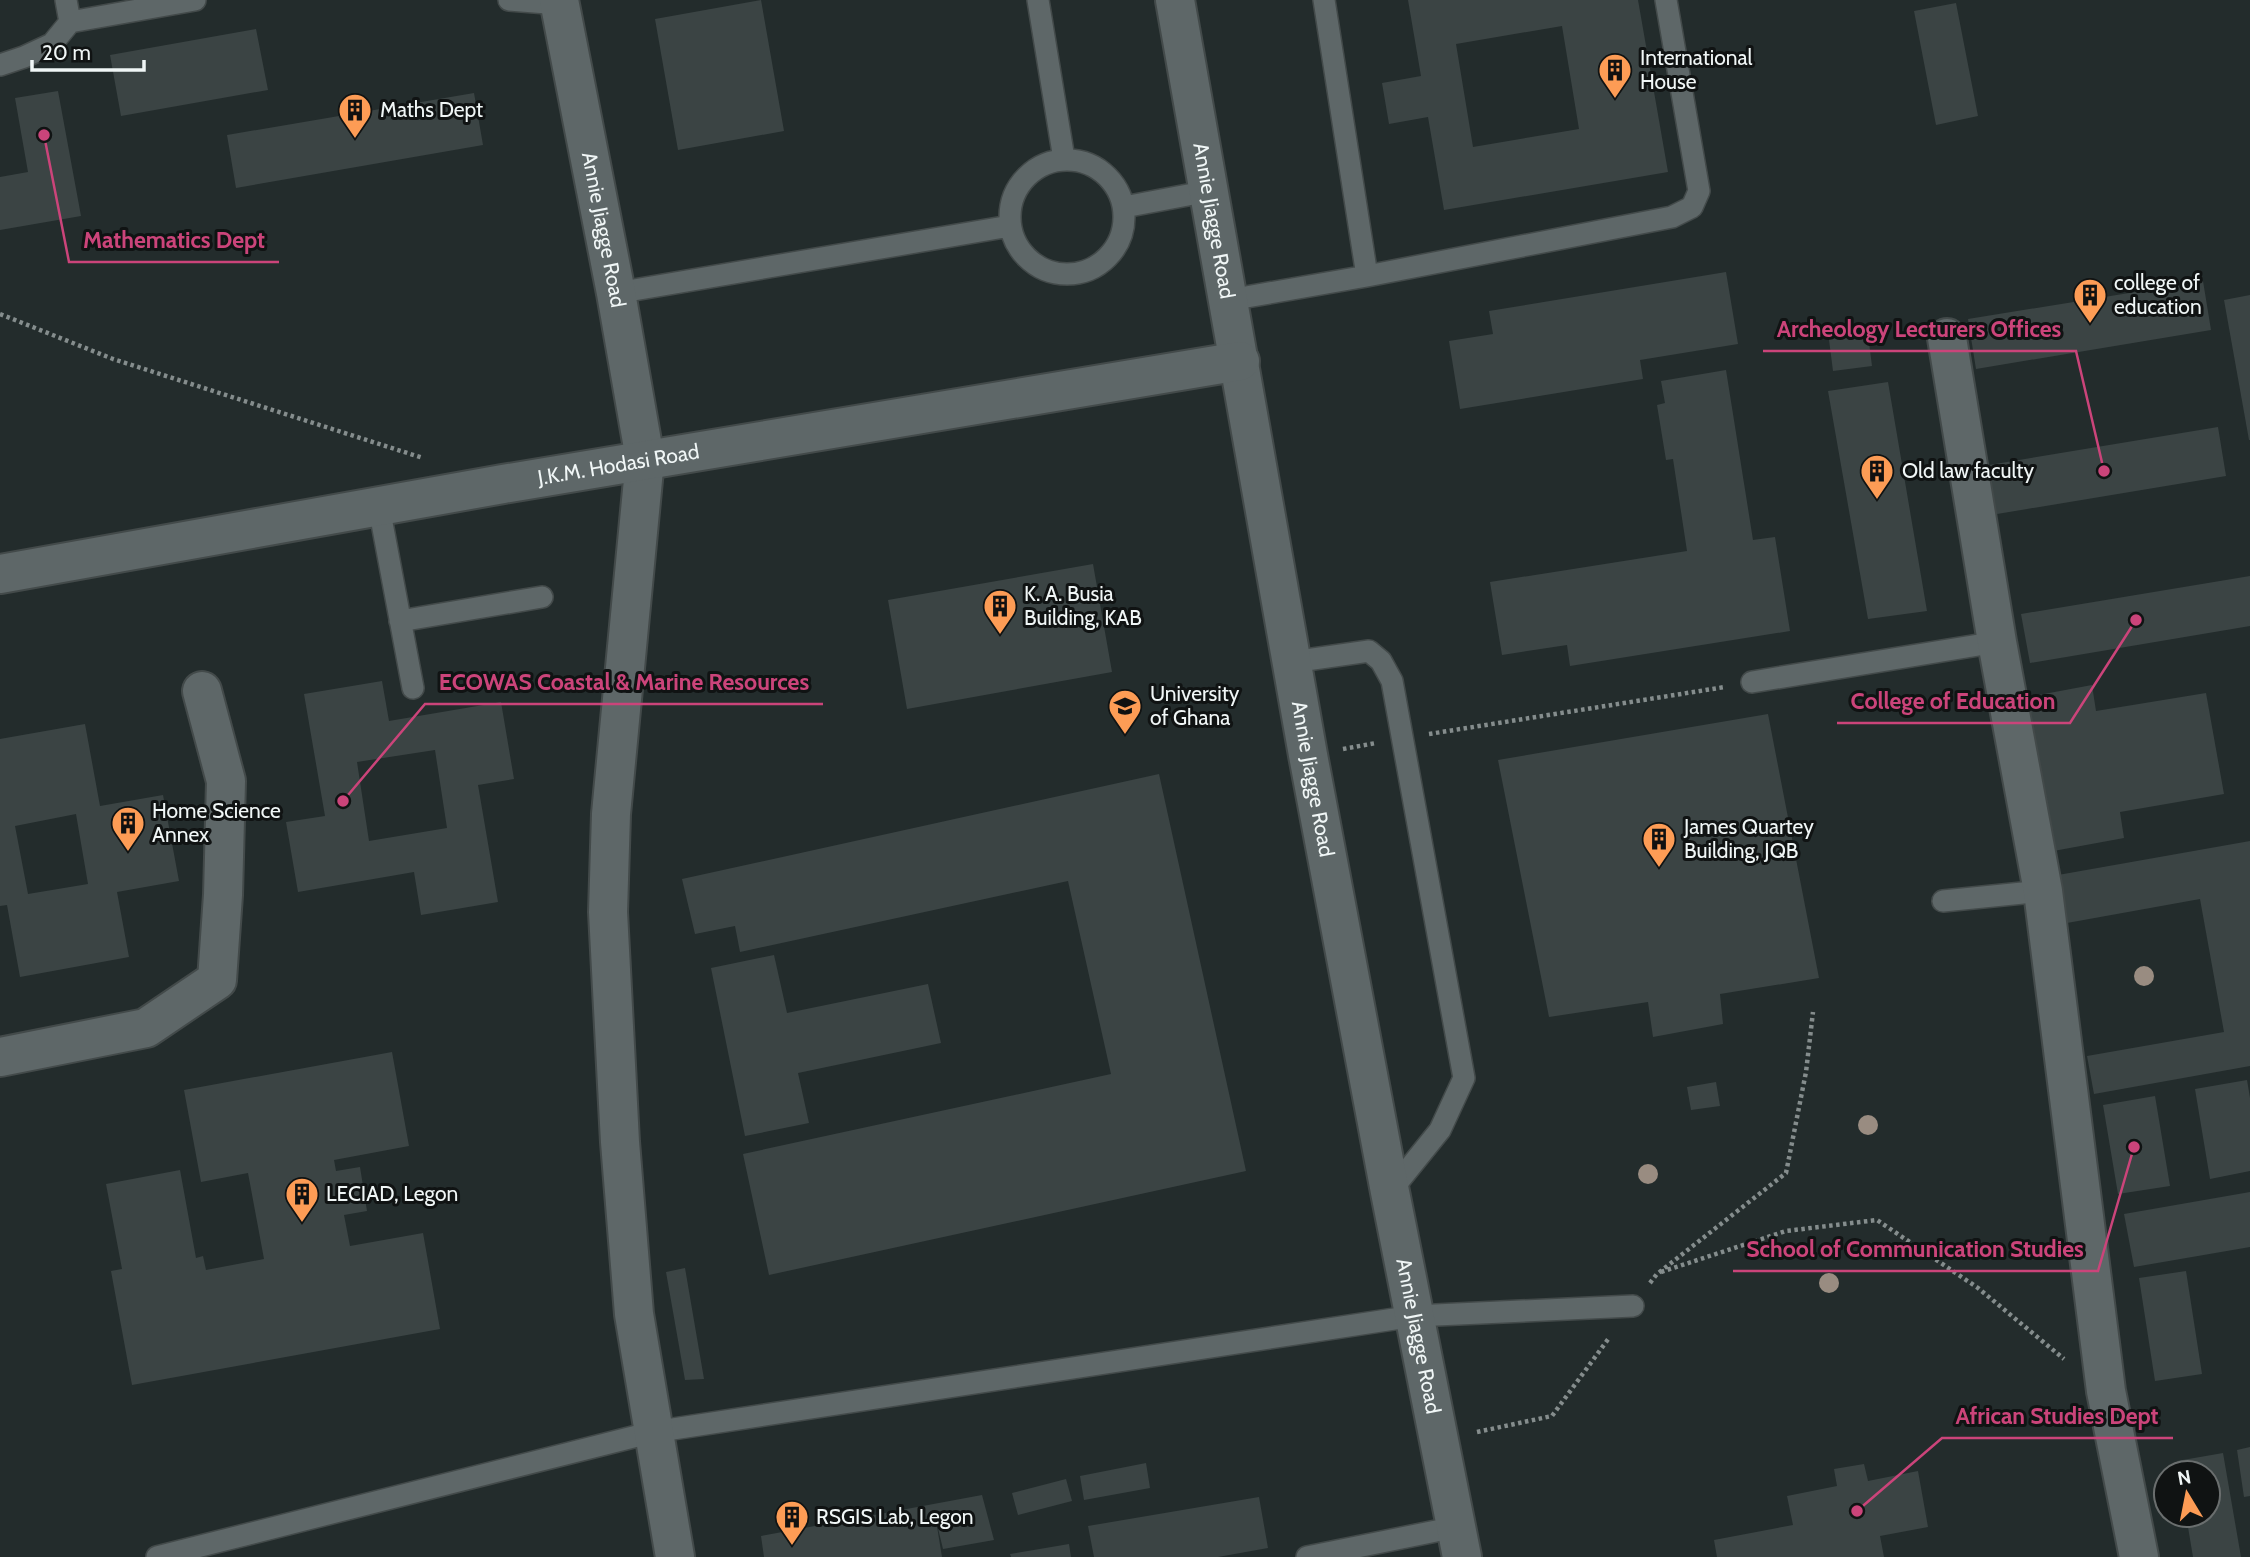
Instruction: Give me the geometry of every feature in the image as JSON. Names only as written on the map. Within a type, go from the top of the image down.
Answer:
[{"type":"street","name":"Annie Jiagge Road","points":[[1175,0],[1308,755],[1459,1542]]},
{"type":"street","name":"Annie Jiagge Road","points":[[560,2],[645,459],[611,814],[608,912],[620,1142],[634,1314],[675,1557]]},
{"type":"street","points":[[1947,338],[1997,642],[2043,891],[2106,1391],[2139,1557]]},
{"type":"street","name":"J.K.M. Hodasi Road","points":[[0,574],[645,459],[1240,361]]},
{"type":"street","points":[[0,1057],[146,1028],[217,980],[223,895],[226,781],[202,691]]},
{"type":"lane","points":[[66,0],[70,22]]},
{"type":"lane","points":[[0,65],[51,44],[70,22],[195,0]]},
{"type":"lane","points":[[509,0],[560,2]]},
{"type":"lane","points":[[1038,0],[1064,159]]},
{"type":"lane","points":[[1324,0],[1367,276]]},
{"type":"lane","points":[[1229,300],[1672,218],[1692,207],[1699,191],[1666,0]]},
{"type":"lane","points":[[1064,159],[1081,160],[1097,167],[1114,184],[1124,207],[1125,225],[1119,242],[1109,257],[1094,268],[1077,274],[1059,274],[1042,268],[1027,258],[1016,243],[1010,226],[1010,207],[1022,181],[1045,163],[1064,159]]},
{"type":"lane","points":[[1124,207],[1209,191]]},
{"type":"lane","points":[[616,293],[1010,226]]},
{"type":"lane","points":[[379,507],[413,688]]},
{"type":"lane","points":[[400,621],[542,597]]},
{"type":"lane","points":[[1752,682],[1997,642]]},
{"type":"lane","points":[[1293,662],[1369,651],[1381,661],[1392,681],[1464,1078],[1440,1130],[1390,1192]]},
{"type":"lane","points":[[1943,901],[2043,891]]},
{"type":"lane","points":[[157,1557],[653,1432],[1414,1316],[1633,1306]]},
{"type":"lane","points":[[1307,1557],[1459,1542]]},
{"type":"path","points":[[0,314],[113,359],[425,459]]},
{"type":"path","points":[[1308,755],[1752,682]]},
{"type":"path","points":[[1438,1440],[1552,1416],[1657,1274],[1786,1173],[1806,1072],[1813,1012]]},
{"type":"path","points":[[1657,1274],[1786,1231],[1877,1220],[1978,1288],[2106,1391]]},
{"type":"building","points":[[761,0],[784,131],[678,150],[655,19]]},
{"type":"building","name":"International House","points":[[1408,0],[1638,0],[1668,172],[1444,210],[1428,117],[1389,124],[1382,83],[1421,76]],"holes":[[[1562,26],[1579,129],[1473,147],[1456,44]]]},
{"type":"building","points":[[1956,3],[1978,116],[1936,125],[1914,11]]},
{"type":"building","points":[[256,29],[268,90],[121,116],[110,55]]},
{"type":"building","points":[[58,91],[81,216],[0,230],[0,177],[28,172],[15,98]]},
{"type":"building","name":"Maths Dept","points":[[474,93],[483,145],[236,188],[227,135]]},
{"type":"building","points":[[1726,272],[1738,344],[1640,360],[1643,379],[1460,409],[1449,341],[1493,334],[1489,311]]},
{"type":"building","name":"college of education","points":[[2203,281],[2211,330],[1976,369],[1968,319]]},
{"type":"building","points":[[2250,295],[2250,440],[2249,440],[2224,300]]},
{"type":"building","points":[[1867,327],[1872,366],[1833,371],[1828,332]]},
{"type":"building","points":[[1726,370],[1753,540],[1775,537],[1790,631],[1570,666],[1567,645],[1502,655],[1490,582],[1687,551],[1673,459],[1666,460],[1657,405],[1665,403],[1661,381]]},
{"type":"building","name":"Old law faculty","points":[[1888,382],[1927,611],[1868,619],[1828,391]]},
{"type":"building","points":[[2218,427],[2226,476],[1991,515],[1983,466]]},
{"type":"building","name":"K. A. Busia Building, KAB","points":[[1093,564],[1112,672],[907,709],[888,600]]},
{"type":"building","points":[[2250,576],[2250,626],[2030,663],[2021,614]]},
{"type":"building","points":[[382,681],[389,721],[501,702],[514,779],[478,785],[498,902],[421,915],[414,872],[298,892],[286,822],[325,816],[304,694]],"holes":[[[435,750],[447,828],[369,841],[357,762]]]},
{"type":"building","points":[[2092,685],[2096,711],[2206,693],[2224,794],[2120,812],[2124,838],[2048,852],[2022,698]]},
{"type":"building","name":"James Quartey Building, JQB","points":[[1768,714],[1819,978],[1720,994],[1723,1024],[1653,1037],[1648,1002],[1549,1017],[1498,760]]},
{"type":"building","name":"Home Science Annex","points":[[85,724],[100,806],[163,795],[179,881],[117,892],[129,957],[20,977],[7,905],[0,906],[0,739]],"holes":[[[76,814],[88,884],[28,894],[15,826]]]},
{"type":"building","points":[[1159,774],[1246,1171],[769,1275],[743,1154],[1111,1074],[1068,881],[740,952],[735,926],[695,934],[682,879]]},
{"type":"building","points":[[2250,841],[2250,1066],[2094,1094],[2087,1056],[2224,1032],[2200,899],[2067,923],[2058,875]]},
{"type":"building","points":[[774,955],[787,1013],[928,984],[941,1043],[798,1073],[809,1123],[745,1136],[711,968]]},
{"type":"building","name":"LECIAD, Legon","points":[[392,1052],[409,1146],[334,1160],[336,1171],[360,1167],[367,1211],[344,1215],[350,1246],[423,1233],[440,1329],[132,1385],[111,1271],[122,1269],[106,1184],[180,1170],[196,1258],[203,1256],[206,1270],[264,1259],[248,1173],[201,1182],[184,1090]]},
{"type":"building","points":[[2247,1080],[2250,1098],[2250,1171],[2210,1179],[2195,1089]]},
{"type":"building","points":[[1716,1082],[1720,1106],[1691,1110],[1687,1087]]},
{"type":"building","points":[[2155,1096],[2170,1186],[2118,1194],[2103,1105]]},
{"type":"building","points":[[2250,1192],[2250,1247],[2134,1267],[2124,1214]]},
{"type":"building","points":[[685,1268],[704,1379],[685,1380],[666,1272]]},
{"type":"building","points":[[2186,1271],[2202,1374],[2155,1381],[2139,1278]]},
{"type":"building","points":[[2250,1447],[2250,1496],[2244,1497],[2237,1450]]},
{"type":"building","points":[[2223,1453],[2241,1557],[2193,1557],[2188,1529],[2222,1529],[2222,1459],[2188,1459]]},
{"type":"building","points":[[1146,1463],[1150,1488],[1084,1500],[1080,1476]]},
{"type":"building","points":[[1864,1464],[1868,1481],[1918,1471],[1928,1527],[1880,1536],[1884,1557],[1717,1557],[1714,1540],[1793,1525],[1787,1496],[1837,1486],[1834,1469]]},
{"type":"building","points":[[1066,1479],[1072,1501],[1018,1515],[1012,1493]]},
{"type":"building","points":[[982,1495],[994,1540],[943,1549],[936,1520],[942,1557],[764,1557],[761,1536]]},
{"type":"building","points":[[1259,1497],[1268,1548],[1218,1557],[1094,1557],[1088,1526]]},
{"type":"building","points":[[1069,1544],[1071,1557],[1011,1557],[1010,1554]]},
{"type":"place","name":"International House","points":[[1615,100]]},
{"type":"place","name":"Mathematics Dept","points":[[44,135]]},
{"type":"place","name":"Maths Dept","points":[[355,140]]},
{"type":"place","name":"college of education","points":[[2090,325]]},
{"type":"place","name":"Archeology Lecturers Offices","points":[[2104,471]]},
{"type":"place","name":"Old law faculty","points":[[1877,501]]},
{"type":"place","name":"College of Education","points":[[2136,620]]},
{"type":"place","name":"K. A. Busia Building, KAB","points":[[1000,636]]},
{"type":"place","name":"University of Ghana","points":[[1125,736]]},
{"type":"place","name":"ECOWAS Coastal & Marine Resources","points":[[343,801]]},
{"type":"place","name":"Home Science Annex","points":[[128,853]]},
{"type":"place","name":"James Quartey Building, JQB","points":[[1659,869]]},
{"type":"place","name":"School of Communication Studies","points":[[2134,1147]]},
{"type":"place","name":"LECIAD, Legon","points":[[302,1224]]},
{"type":"place","name":"African Studies Dept","points":[[1857,1511]]},
{"type":"place","name":"RSGIS Lab, Legon","points":[[792,1547]]}]
